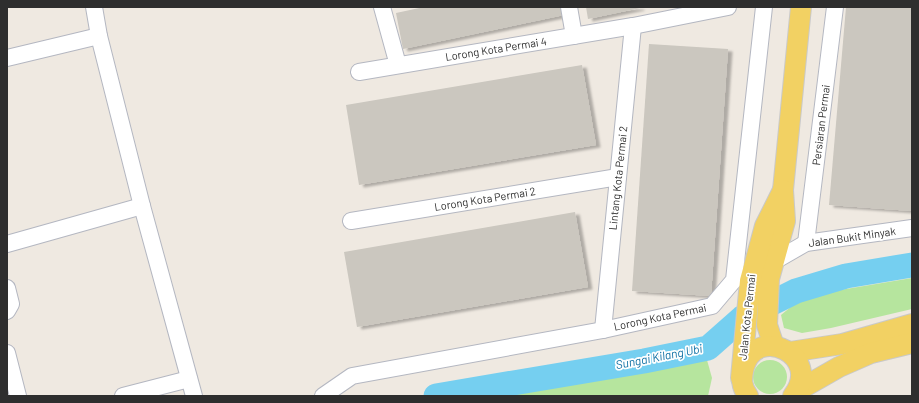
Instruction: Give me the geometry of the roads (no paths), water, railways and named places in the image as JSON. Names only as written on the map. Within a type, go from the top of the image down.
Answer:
[{"type":"main road","name":"Jalan Kota Permai","points":[[742,389],[745,336],[764,274],[785,221],[783,190],[801,7]]},
{"type":"main road","name":"Jalan Kota Permai","points":[[783,190],[765,226],[764,274],[767,325],[782,349],[796,360],[800,368],[801,378],[795,393]]},
{"type":"main road","points":[[742,389],[747,358],[760,348],[782,349],[842,344],[912,324]]},
{"type":"main road","points":[[795,393],[839,367],[871,353],[912,343]]},
{"type":"street","points":[[94,7],[142,206],[194,396]]},
{"type":"street","points":[[382,7],[398,65]]},
{"type":"street","points":[[569,7],[574,36]]},
{"type":"street","name":"Lorong Kota Permai 4","points":[[359,72],[633,26],[728,7]]},
{"type":"street","name":"Lorong Kota Permai","points":[[323,396],[352,376],[603,330],[712,306],[734,280],[764,7]]},
{"type":"street","name":"Persiaran Permai","points":[[806,243],[835,7]]},
{"type":"street","name":"Lintang Kota Permai 2","points":[[603,330],[633,26]]},
{"type":"street","points":[[7,58],[100,36]]},
{"type":"street","name":"Lorong Kota Permai 2","points":[[351,221],[618,177]]},
{"type":"street","points":[[7,244],[142,206]]},
{"type":"street","name":"Jalan Bukit Minyak","points":[[764,274],[806,243],[912,228]]},
{"type":"street","points":[[7,288],[12,304],[7,311]]},
{"type":"street","points":[[7,353],[18,396]]},
{"type":"street","points":[[123,396],[189,379]]},
{"type":"waterway","name":"Sungai Kilang Ubi","points":[[436,396],[644,361],[708,348],[742,318],[796,291],[846,276],[912,265]]}]
